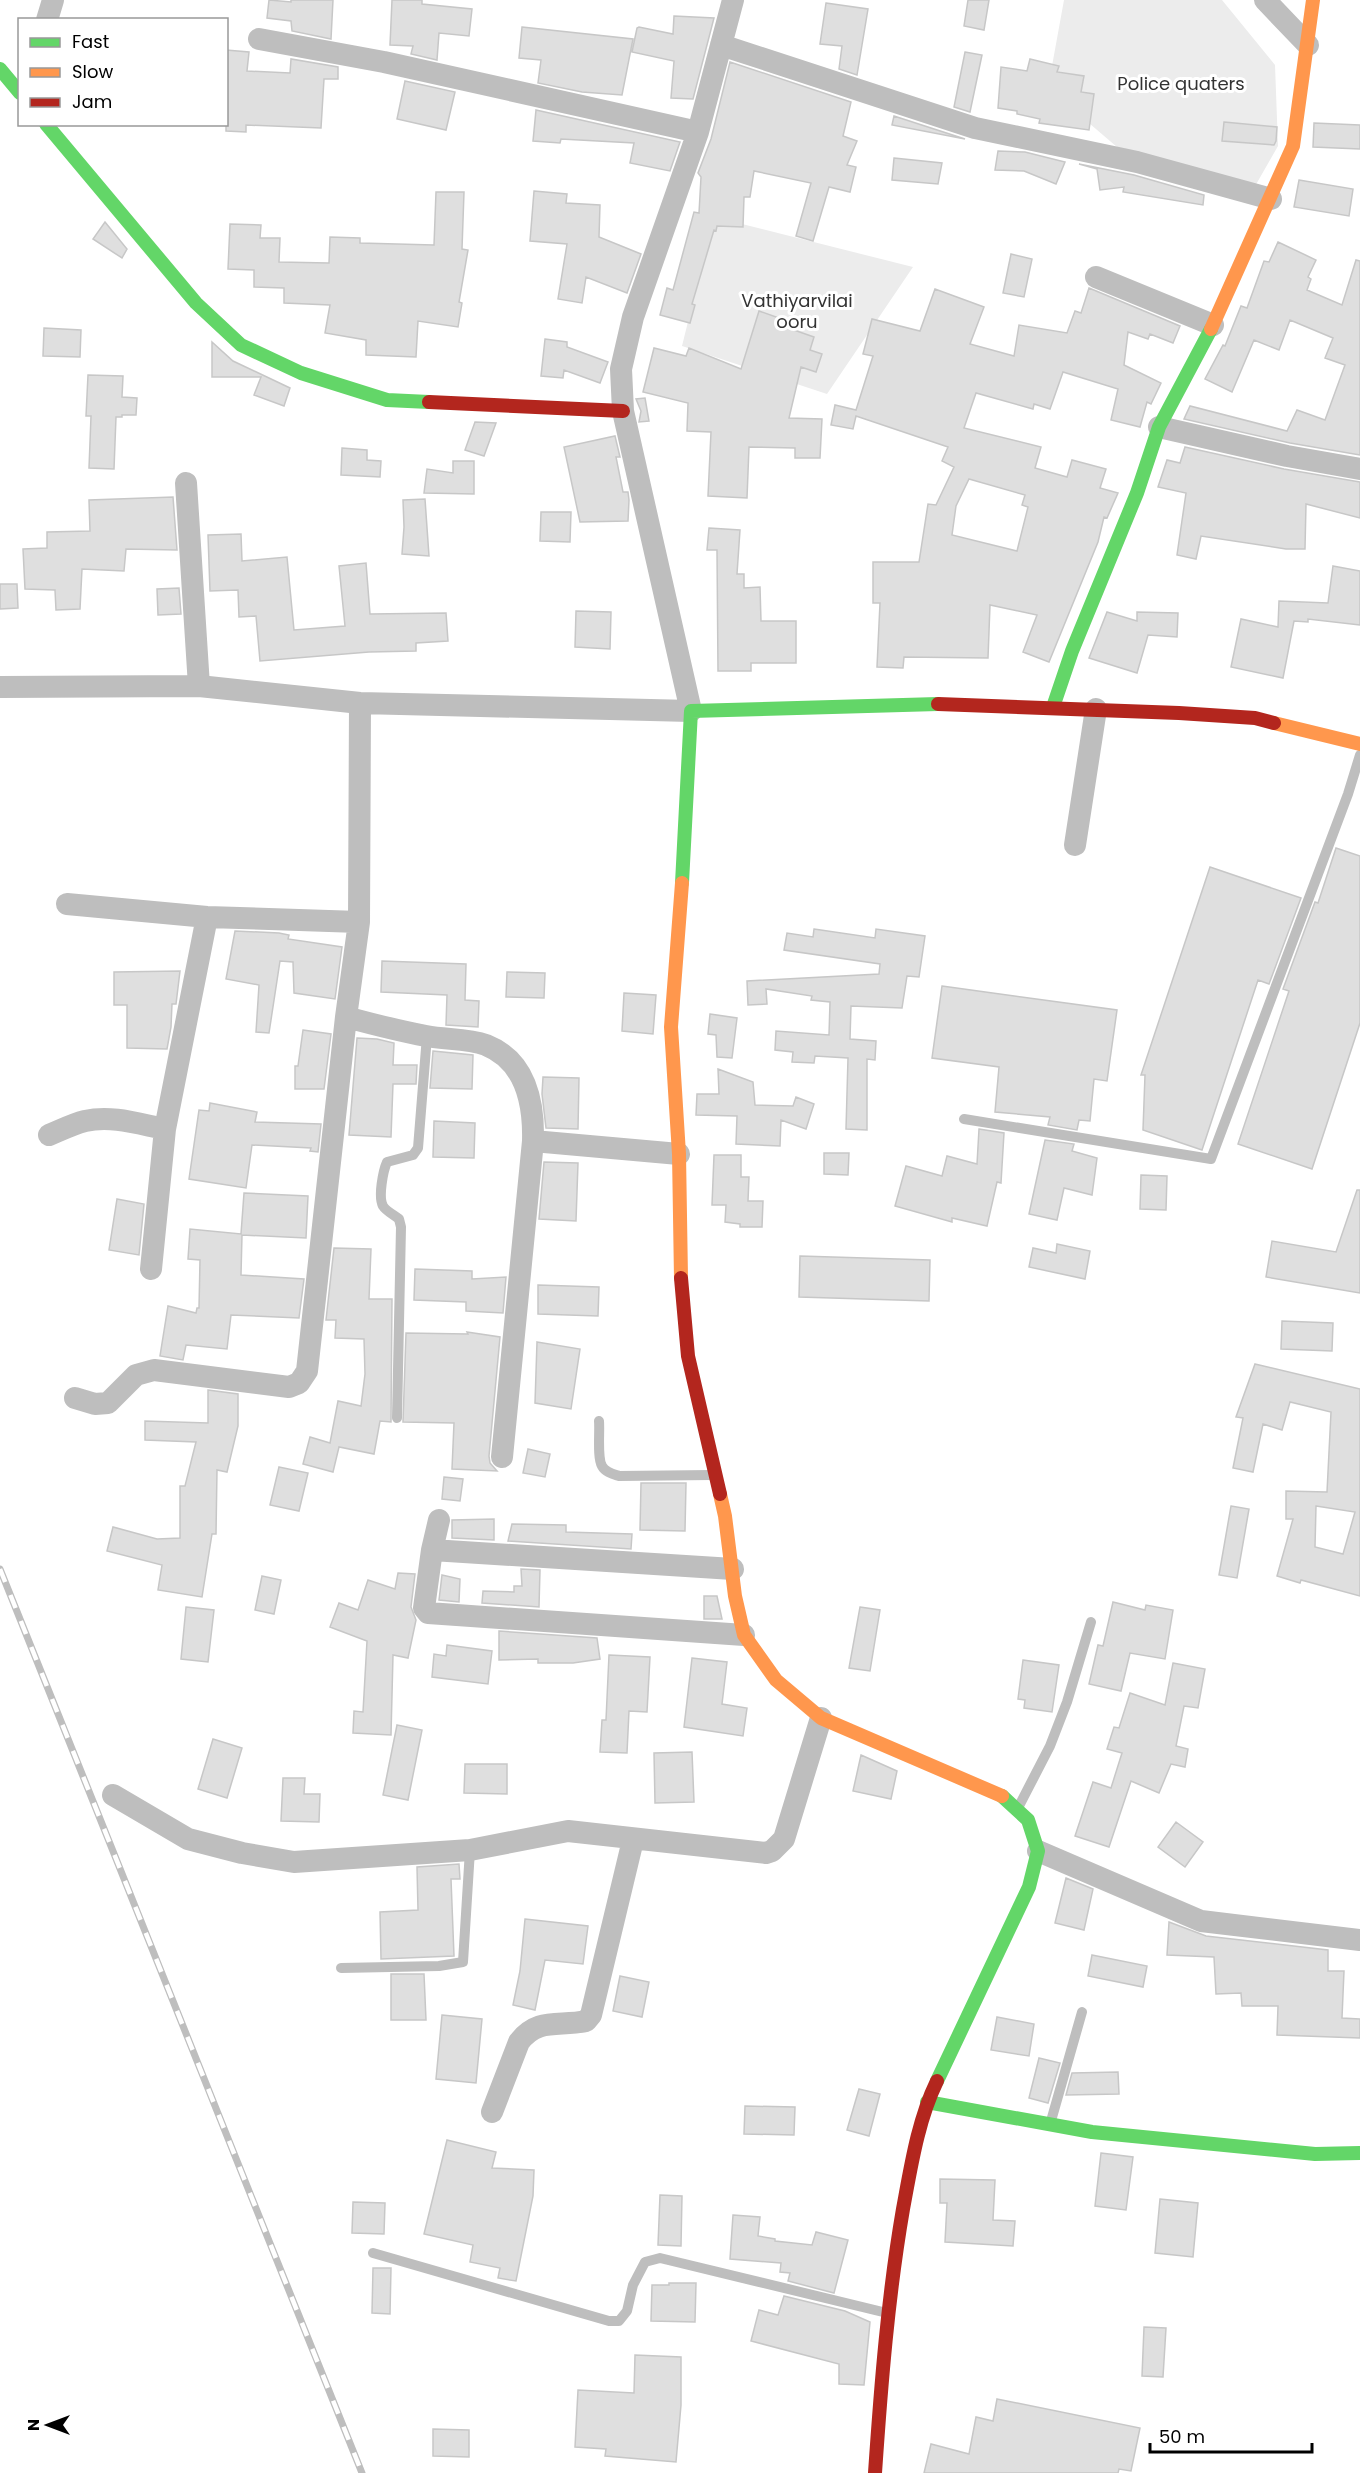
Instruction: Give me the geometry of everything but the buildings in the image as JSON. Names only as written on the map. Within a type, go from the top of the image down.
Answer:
[{"type":"street","points":[[48,18],[53,0]]},
{"type":"street","points":[[733,0],[698,132],[633,316],[621,369],[622,411],[691,711],[681,902],[671,1026],[679,1154],[681,1273],[688,1356],[725,1516],[735,1596],[744,1635],[776,1680],[821,1718],[1003,1797],[1028,1820],[1038,1851],[1029,1887],[927,2102],[909,2177],[887,2313],[874,2473]]},
{"type":"street","points":[[1265,0],[1308,45]]},
{"type":"street","points":[[1053,707],[1072,651],[1137,493],[1159,427],[1213,325],[1293,146],[1313,0]]},
{"type":"street","points":[[259,39],[384,62],[698,132]]},
{"type":"street","points":[[721,45],[975,128],[1137,162],[1270,198]]},
{"type":"street","points":[[0,69],[18,91]]},
{"type":"street","points":[[48,126],[196,303],[241,345],[301,374],[387,400],[622,411]]},
{"type":"street","points":[[1096,278],[1213,325]]},
{"type":"street","points":[[1159,427],[1287,456],[1360,469]]},
{"type":"street","points":[[186,483],[199,686]]},
{"type":"street","points":[[0,687],[199,686],[360,703],[691,711],[933,704],[1053,707],[1255,718],[1360,744]]},
{"type":"street","points":[[75,1398],[95,1404],[108,1403],[136,1375],[154,1370],[289,1387],[299,1383],[308,1371],[346,1017],[359,922],[360,703]]},
{"type":"street","points":[[1075,845],[1096,709]]},
{"type":"street","points":[[67,904],[207,917],[359,922]]},
{"type":"street","points":[[151,1269],[165,1129],[207,917]]},
{"type":"street","points":[[346,1017],[427,1036],[486,1045],[512,1062],[530,1097],[533,1141],[502,1457]]},
{"type":"street","points":[[50,1135],[95,1119],[165,1129]]},
{"type":"street","points":[[533,1141],[679,1154]]},
{"type":"street","points":[[439,1520],[432,1550],[424,1608],[428,1614],[744,1635]]},
{"type":"street","points":[[432,1550],[733,1569]]},
{"type":"street","points":[[113,1795],[188,1839],[242,1853],[294,1862],[471,1850],[568,1831],[758,1854],[772,1851],[784,1839],[821,1718]]},
{"type":"street","points":[[492,2112],[519,2042],[526,2032],[536,2026],[586,2021],[591,2014],[633,1840]]},
{"type":"street","points":[[1038,1851],[1201,1921],[1232,1927],[1360,1940]]},
{"type":"street","points":[[927,2102],[1092,2132],[1303,2153],[1360,2154]]},
{"type":"lane","points":[[964,1119],[1210,1159],[1348,794],[1360,755]]},
{"type":"lane","points":[[397,1418],[401,1227],[399,1219],[382,1204],[382,1195],[387,1162],[413,1155],[418,1148],[427,1036]]},
{"type":"lane","points":[[599,1421],[600,1460],[602,1467],[609,1473],[619,1476],[715,1475]]},
{"type":"lane","points":[[1017,1809],[1050,1746],[1067,1702],[1091,1622]]},
{"type":"lane","points":[[341,1968],[439,1966],[463,1962],[471,1850]]},
{"type":"lane","points":[[1050,2124],[1082,2012]]},
{"type":"lane","points":[[373,2253],[609,2321],[619,2321],[627,2311],[633,2285],[645,2262],[660,2258],[887,2313]]},
{"type":"green space","name":"Police quaters","points":[[1064,0],[1222,0],[1275,65],[1278,146],[1254,188],[1124,153],[1048,88]]},
{"type":"green space","name":"Vathiyarvilai ooru","points":[[714,217],[913,267],[827,394],[682,346]]},
{"type":"railway","points":[[0,1569],[362,2473]]},
{"type":"traffic: fast","points":[[0,69],[18,91]]},
{"type":"traffic: fast","points":[[48,126],[196,303],[241,345],[301,373],[387,400],[429,402]]},
{"type":"traffic: fast","points":[[1053,707],[1072,651],[1137,493],[1159,427],[1211,329]]},
{"type":"traffic: fast","points":[[682,883],[691,711],[938,704]]},
{"type":"traffic: fast","points":[[937,2081],[1029,1887],[1038,1851],[1028,1820],[1002,1796]]},
{"type":"traffic: fast","points":[[927,2102],[1092,2132],[1315,2154],[1360,2153]]},
{"type":"traffic: slow","points":[[1211,329],[1293,146],[1313,0]]},
{"type":"traffic: slow","points":[[1274,723],[1360,744]]},
{"type":"traffic: slow","points":[[681,1278],[679,1154],[671,1027],[682,883]]},
{"type":"traffic: slow","points":[[720,1494],[735,1596],[744,1635],[776,1680],[821,1718],[1002,1796]]},
{"type":"traffic: jam","points":[[429,402],[623,411]]},
{"type":"traffic: jam","points":[[938,704],[1179,713],[1255,718],[1274,723]]},
{"type":"traffic: jam","points":[[681,1278],[688,1356],[720,1494]]},
{"type":"traffic: jam","points":[[875,2473],[886,2341],[898,2242],[916,2144],[925,2111],[937,2081]]}]
